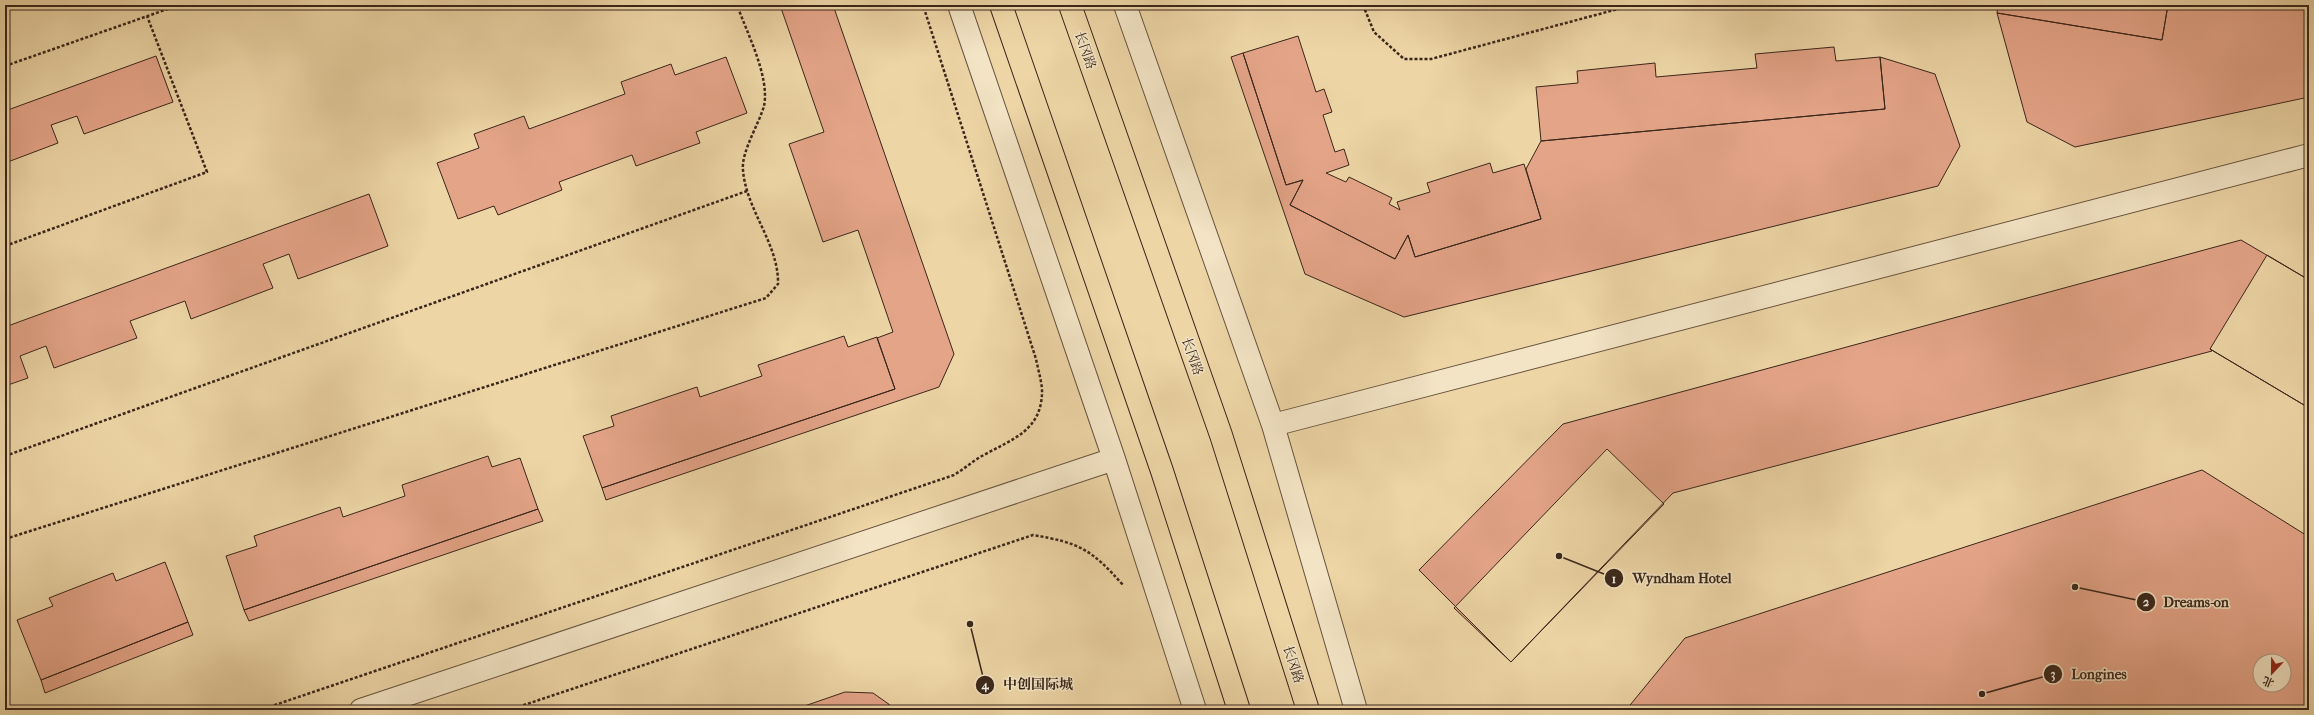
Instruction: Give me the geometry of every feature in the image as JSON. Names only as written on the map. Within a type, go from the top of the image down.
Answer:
[{"type":"main road","points":[[1002,5],[1162,471],[1240,710]]},
{"type":"main road","name":"长冈路","points":[[1070,5],[1221,435],[1308,710]]},
{"type":"street","points":[[959,5],[1114,459],[1195,710]]},
{"type":"street","points":[[1125,5],[1273,425],[1356,710]]},
{"type":"street","points":[[1273,425],[2309,156]]},
{"type":"street","points":[[361,710],[1114,459]]},
{"type":"path","points":[[5,66],[179,5]]},
{"type":"path","points":[[5,539],[766,298],[778,284],[779,267],[747,192],[742,168],[751,138],[764,106],[764,79],[737,5]]},
{"type":"path","points":[[260,710],[954,475],[982,456],[1013,441],[1028,430],[1038,411],[1042,389],[1036,359],[923,5]]},
{"type":"path","points":[[1363,5],[1374,32],[1404,59],[1431,59],[1633,5]]},
{"type":"path","points":[[5,246],[207,172],[147,16]]},
{"type":"path","points":[[5,456],[747,192]]},
{"type":"path","points":[[510,710],[1033,535],[1061,540],[1089,550],[1128,590]]},
{"type":"building","points":[[780,5],[833,5],[954,354],[939,387],[606,500],[602,488],[895,389],[877,338],[893,332],[858,230],[823,242],[789,144],[824,132]]},
{"type":"building","points":[[1998,5],[2168,5],[2162,40],[1997,13]]},
{"type":"building","points":[[2168,5],[2265,5],[2265,7],[2276,5],[2309,5],[2309,97],[2075,147],[2027,122],[1997,13],[2162,40]]},
{"type":"building","points":[[1298,36],[1316,92],[1324,89],[1332,112],[1323,115],[1335,152],[1344,149],[1349,165],[1326,173],[1346,182],[1349,177],[1392,198],[1389,204],[1400,210],[1397,202],[1430,192],[1427,183],[1490,163],[1493,173],[1524,164],[1541,219],[1415,257],[1408,235],[1395,259],[1290,205],[1303,180],[1286,185],[1243,53]]},
{"type":"building","points":[[1834,47],[1836,61],[1880,57],[1885,109],[1541,141],[1536,87],[1578,83],[1577,71],[1655,63],[1656,77],[1757,68],[1755,54]]},
{"type":"building","points":[[1243,53],[1286,185],[1303,180],[1290,205],[1395,259],[1408,235],[1415,257],[1541,219],[1526,169],[1541,141],[1885,109],[1880,57],[1935,74],[1960,146],[1938,186],[1404,317],[1305,274],[1231,57]]},
{"type":"building","points":[[156,56],[173,102],[84,134],[77,116],[51,125],[58,143],[5,163],[5,111]]},
{"type":"building","points":[[726,57],[747,113],[696,132],[700,143],[636,166],[632,155],[559,182],[562,190],[498,215],[494,206],[458,219],[437,163],[479,148],[474,134],[524,116],[529,129],[625,94],[621,82],[671,64],[675,75]]},
{"type":"building","points":[[369,194],[388,246],[298,279],[289,254],[263,264],[273,288],[191,319],[185,301],[130,321],[137,338],[54,368],[46,346],[20,356],[28,378],[5,386],[5,327]]},
{"type":"building","points":[[2241,240],[2309,280],[2309,408],[2210,349],[2212,351],[1673,493],[1511,662],[1419,570],[1563,424]]},
{"type":"building","points":[[2267,255],[2309,280],[2309,408],[2210,349]]},
{"type":"building","points":[[844,336],[848,347],[877,337],[895,389],[602,488],[583,436],[614,426],[611,416],[697,387],[700,397],[762,376],[758,365]]},
{"type":"building","points":[[1607,449],[1664,504],[1511,662],[1454,608]]},
{"type":"building","points":[[488,456],[492,467],[520,458],[538,509],[244,610],[226,556],[257,546],[254,536],[340,507],[343,517],[405,496],[402,485]]},
{"type":"building","points":[[2202,470],[2309,537],[2309,710],[1626,710],[1685,638]]},
{"type":"building","points":[[538,509],[543,521],[249,621],[244,610]]},
{"type":"building","points":[[165,562],[188,622],[41,680],[17,620],[53,606],[49,598],[113,573],[116,581]]},
{"type":"building","points":[[188,622],[193,635],[45,693],[41,680]]},
{"type":"building","points":[[845,692],[873,693],[890,705],[893,710],[793,710]]},
{"type":"place","name":"Wyndham Hotel","points":[[1559,556]]},
{"type":"place","name":"Dreams-on","points":[[2075,587]]},
{"type":"place","name":"中创国际城","points":[[970,624]]},
{"type":"place","name":"Longines","points":[[1982,694]]}]
